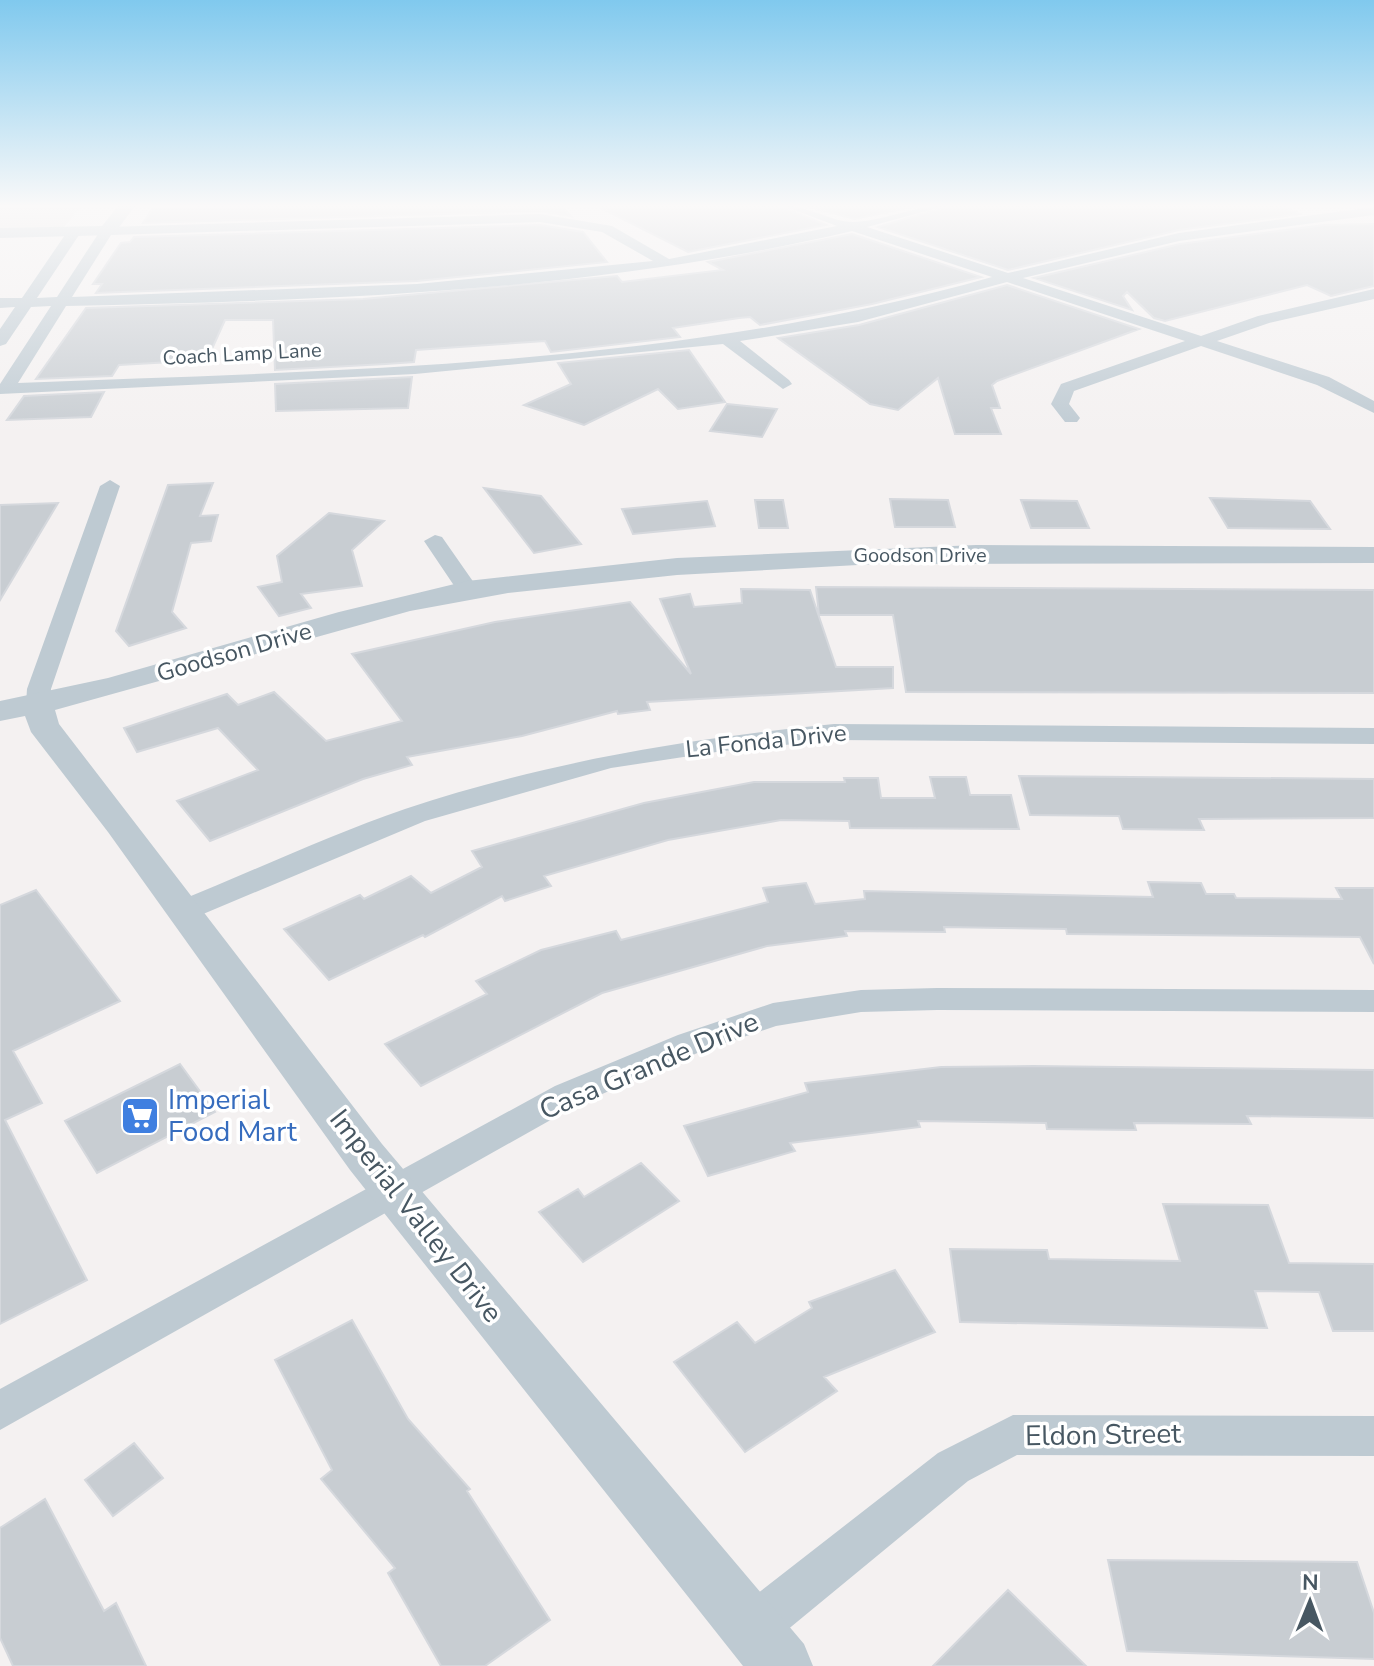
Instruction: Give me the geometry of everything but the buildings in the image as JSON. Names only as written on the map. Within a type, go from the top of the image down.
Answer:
[{"type":"street","points":[[0,341],[41,283]]},
{"type":"street","points":[[3,388],[76,283]]},
{"type":"street","points":[[0,303],[476,283]]},
{"type":"street","name":"Coach Lamp Lane","points":[[3,388],[486,363],[727,339],[863,315],[987,283]]},
{"type":"street","points":[[1019,283],[1323,381],[1374,408]]},
{"type":"street","points":[[1071,418],[1060,404],[1067,388],[1264,319],[1374,294]]},
{"type":"street","points":[[727,339],[783,384]]},
{"type":"street","points":[[486,363],[496,386]]},
{"type":"street","points":[[19,708],[39,689],[110,486]]},
{"type":"street","points":[[435,541],[468,590]]},
{"type":"street","name":"Goodson Drive","points":[[19,708],[114,688],[254,644],[468,590],[698,562],[824,555],[1374,555]]},
{"type":"street","name":"Imperial Valley Drive","points":[[19,708],[43,725],[185,910],[393,1191],[782,1666]]},
{"type":"street","name":"La Fonda Drive","points":[[185,910],[415,815],[608,761],[723,743],[834,732],[1374,736]]},
{"type":"street","name":"Casa Grande Drive","points":[[0,1411],[567,1095],[690,1043],[773,1015],[861,1001],[937,999],[1374,1001]]},
{"type":"street","name":"Eldon Street","points":[[752,1628],[953,1467],[1013,1435],[1374,1436]]},
{"type":"place","name":"Imperial Food Mart","points":[[140,1116]]}]
